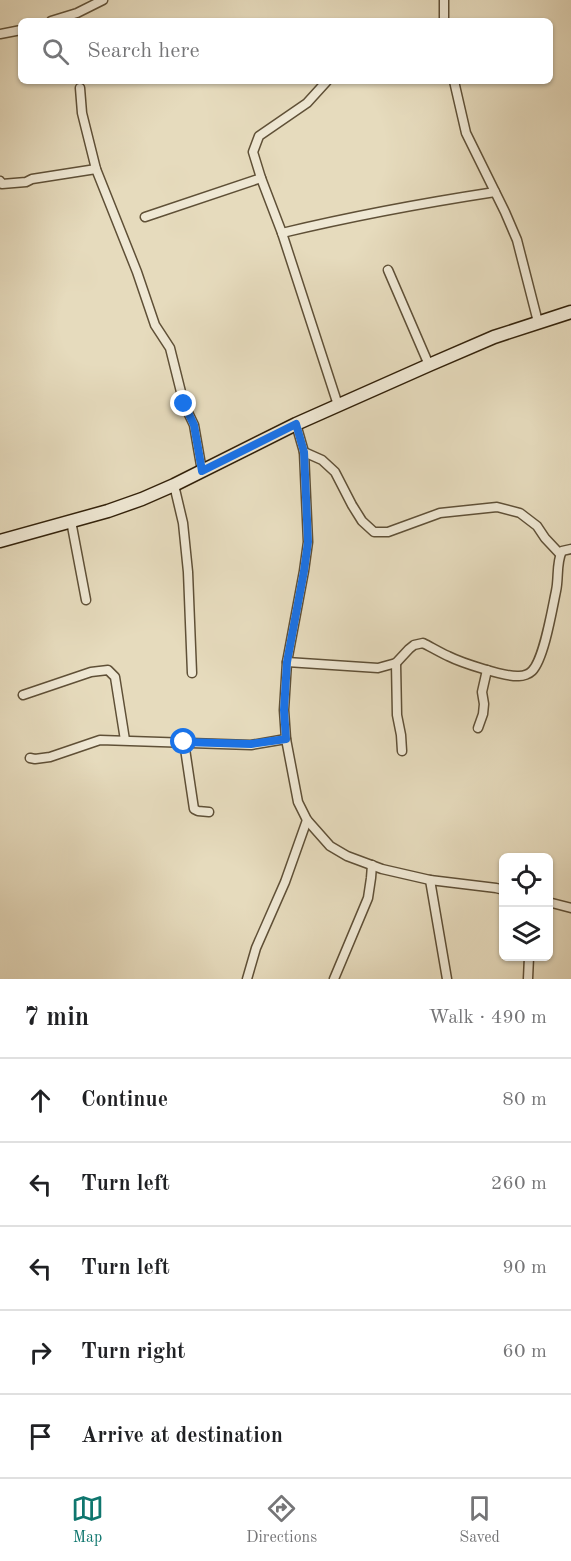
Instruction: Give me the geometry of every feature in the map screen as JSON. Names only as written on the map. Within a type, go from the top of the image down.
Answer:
[{"type":"main road","points":[[0,541],[122,507],[174,485],[296,424],[429,365],[494,337],[571,312]]},
{"type":"street","points":[[61,18],[104,0]]},
{"type":"street","points":[[444,0],[444,18]]},
{"type":"street","points":[[0,34],[18,31]]},
{"type":"street","points":[[324,84],[307,103],[259,136],[253,152],[338,405]]},
{"type":"street","points":[[455,84],[466,134],[517,240],[538,322]]},
{"type":"street","points":[[80,88],[82,113],[96,169],[137,272],[155,325],[170,348],[184,404],[194,425],[202,471]]},
{"type":"street","points":[[0,181],[2,184],[26,182],[32,179],[96,169]]},
{"type":"street","points":[[145,217],[261,178]]},
{"type":"street","points":[[282,233],[358,216],[495,192]]},
{"type":"street","points":[[388,270],[429,365]]},
{"type":"street","points":[[296,424],[304,452],[308,542],[287,662],[284,710],[286,739],[298,802],[307,820],[330,846],[347,856],[430,880],[499,889]]},
{"type":"street","points":[[304,452],[322,460],[335,472],[362,521],[374,531],[388,532],[440,513],[496,507],[520,513],[537,526],[560,554]]},
{"type":"street","points":[[174,485],[183,522],[187,562],[192,673]]},
{"type":"street","points":[[71,520],[86,600]]},
{"type":"street","points":[[287,662],[378,668],[396,663],[414,645],[423,643],[448,657],[487,670],[521,676],[533,670],[544,646],[557,588],[560,554],[562,550],[571,549]]},
{"type":"street","points":[[396,663],[397,715],[402,751]]},
{"type":"street","points":[[23,695],[91,672],[108,670],[115,677],[125,740]]},
{"type":"street","points":[[478,728],[483,714],[482,692],[487,670]]},
{"type":"street","points":[[30,758],[50,757],[100,740],[251,744],[286,739]]},
{"type":"street","points":[[184,742],[194,809],[209,812]]},
{"type":"street","points":[[247,979],[256,948],[285,882],[307,820]]},
{"type":"street","points":[[334,979],[368,898],[372,865]]},
{"type":"street","points":[[430,880],[447,979]]},
{"type":"street","points":[[553,903],[571,908]]},
{"type":"street","points":[[528,979],[529,961]]},
{"type":"route","points":[[184,404],[194,425],[202,471],[296,424],[304,452],[308,542],[287,662],[284,710],[286,739],[251,744],[184,742]]}]
